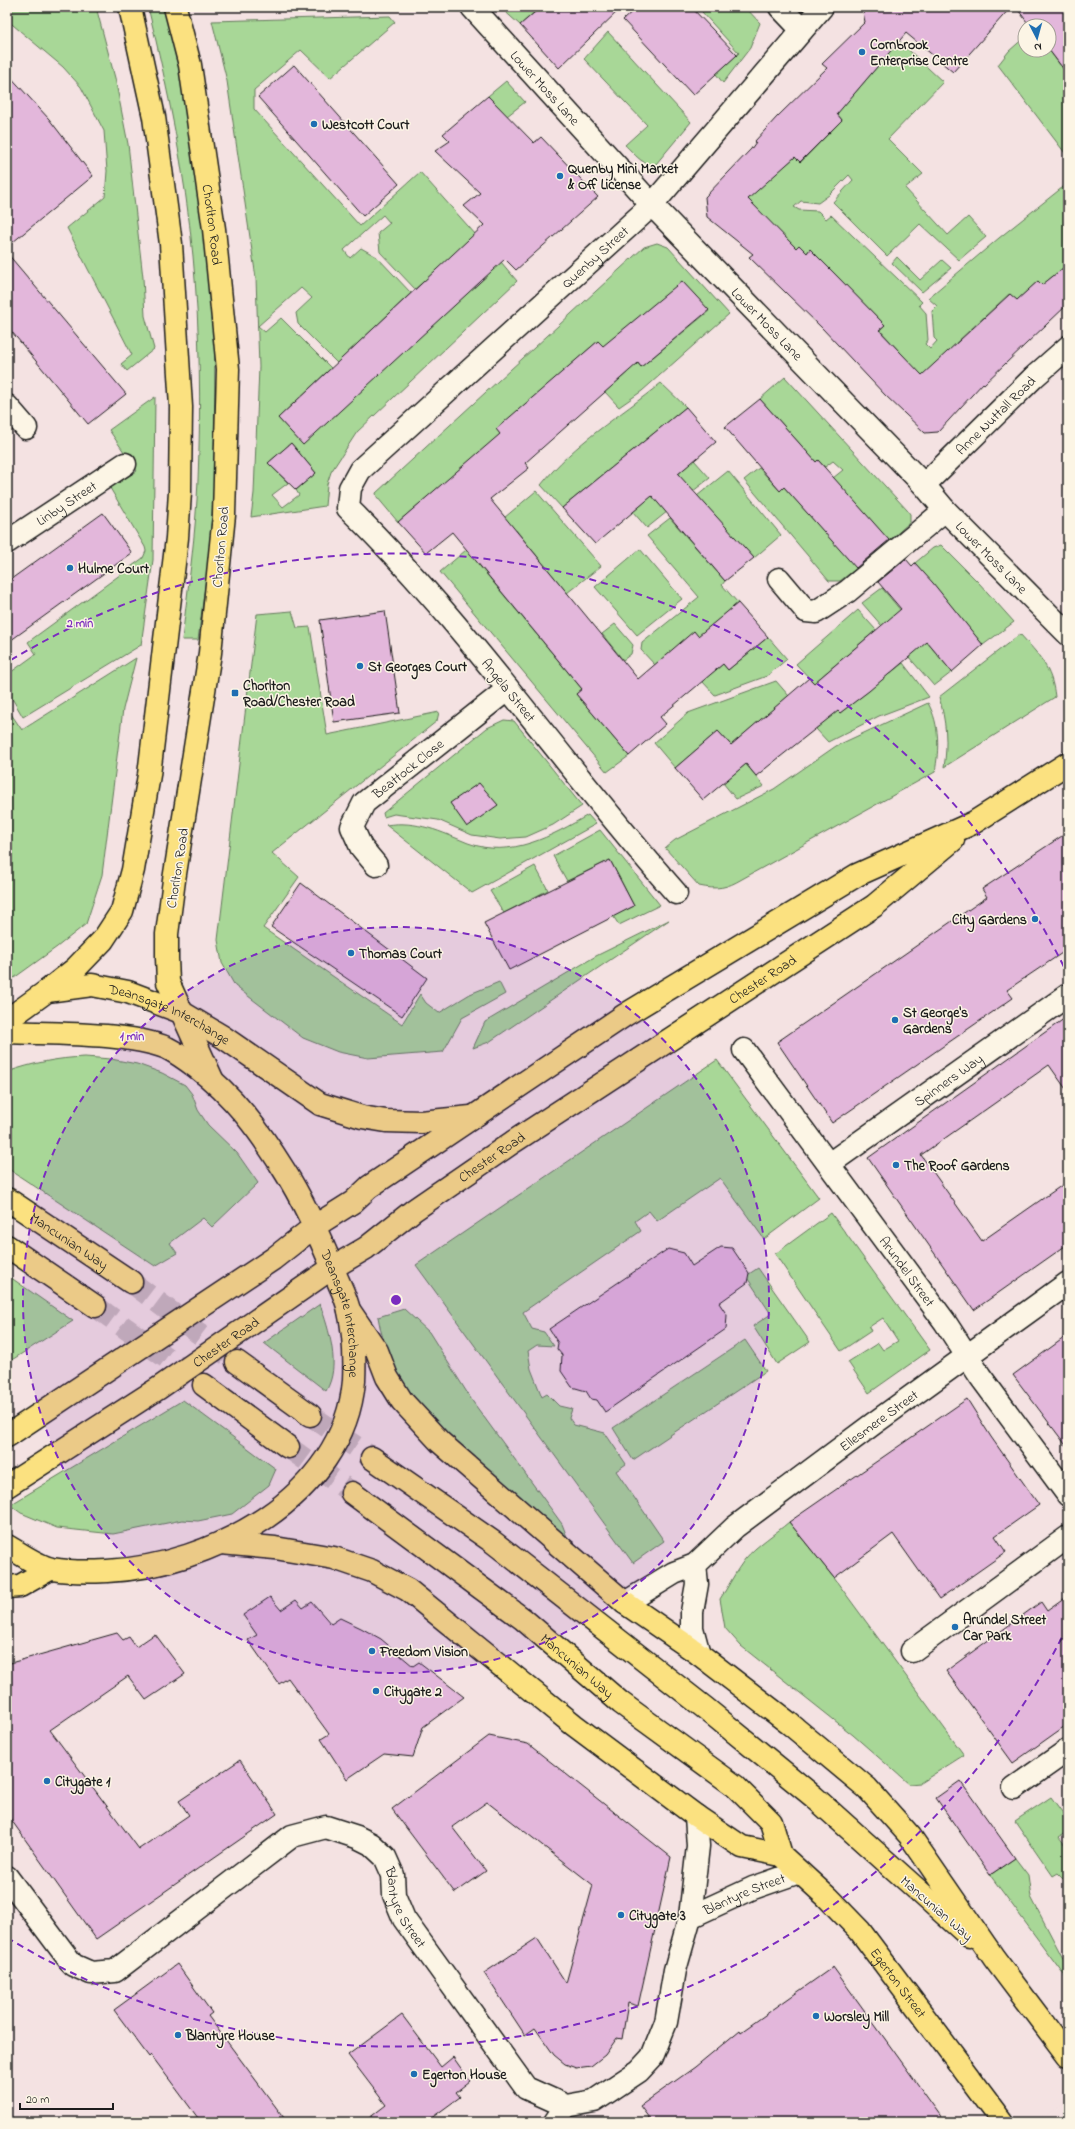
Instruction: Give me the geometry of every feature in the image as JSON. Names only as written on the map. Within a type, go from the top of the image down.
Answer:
[{"type":"main road","points":[[47,991],[76,968],[103,940],[122,911],[134,870],[151,760],[177,538],[180,492],[181,407],[172,244],[154,117],[130,7]]},
{"type":"main road","name":"Chorlton Road","points":[[175,7],[190,65],[213,221],[228,369],[224,515],[210,653],[167,934],[168,982],[212,1079]]},
{"type":"main road","name":"Chester Road","points":[[7,1486],[159,1388],[332,1268],[366,1248],[414,1210],[513,1142],[874,906],[973,823],[1068,763]]},
{"type":"main road","name":"Chester Road","points":[[7,1436],[273,1259],[316,1226],[353,1202],[369,1187],[625,1014],[850,879],[973,823]]},
{"type":"main road","name":"Deansgate Interchange","points":[[7,1020],[47,991],[92,985],[128,992],[181,1012],[223,1037],[320,1104]]},
{"type":"main road","name":"Deansgate Interchange","points":[[7,1032],[115,1038],[142,1041],[168,1048],[212,1079],[232,1097],[263,1136],[316,1226],[349,1310],[353,1346],[354,1382],[349,1410],[332,1450],[319,1469],[299,1491],[260,1521],[220,1543],[189,1556],[157,1565],[125,1570],[87,1572],[50,1569],[7,1546]]},
{"type":"main road","name":"Chester Road","points":[[320,1104],[362,1117],[392,1122],[421,1122],[475,1116]]},
{"type":"main road","name":"Mancunian Way","points":[[7,1199],[131,1282]]},
{"type":"main road","points":[[7,1246],[95,1306]]},
{"type":"main road","points":[[349,1310],[377,1351],[386,1377],[402,1401],[421,1422],[533,1525],[625,1603],[699,1654],[790,1724],[867,1788],[910,1836],[994,1958],[1068,2056]]},
{"type":"main road","points":[[237,1362],[310,1415]]},
{"type":"main road","points":[[204,1385],[288,1447]]},
{"type":"main road","name":"Mancunian Way","points":[[372,1458],[493,1542],[705,1708],[814,1797],[880,1858],[994,1958]]},
{"type":"main road","name":"Mancunian Way","points":[[352,1493],[523,1619],[621,1703],[735,1786],[771,1822],[781,1855]]},
{"type":"main road","points":[[220,1543],[275,1548],[334,1558],[372,1571],[408,1590],[574,1726],[696,1816],[742,1847],[781,1855]]},
{"type":"main road","points":[[11,1591],[50,1569]]},
{"type":"main road","name":"Egerton Street","points":[[781,1855],[860,1932],[1002,2120]]},
{"type":"street","name":"Lower Moss Lane","points":[[472,7],[652,205],[924,485],[945,510],[1068,634]]},
{"type":"street","points":[[780,7],[802,30]]},
{"type":"street","name":"Quenby Street","points":[[350,488],[360,470],[652,205],[822,7]]},
{"type":"street","name":"Anne Nuttall Road","points":[[924,485],[1034,377],[1068,347]]},
{"type":"street","points":[[7,406],[26,428]]},
{"type":"street","name":"Linby Street","points":[[7,542],[125,464]]},
{"type":"street","name":"Angela Street","points":[[350,488],[348,508],[395,554],[508,689],[642,856],[676,893]]},
{"type":"street","points":[[779,579],[806,611],[816,612],[848,591],[945,510]]},
{"type":"street","name":"Beattock Close","points":[[376,865],[361,847],[352,827],[364,803],[508,689]]},
{"type":"street","name":"Spinners Way","points":[[829,1164],[1068,995]]},
{"type":"street","name":"Arundel Street","points":[[744,1050],[945,1322],[966,1356],[1068,1495]]},
{"type":"street","name":"Ellesmere Street","points":[[625,1603],[674,1574],[695,1565],[735,1527],[966,1356],[1068,1283]]},
{"type":"street","points":[[912,1651],[1068,1537]]},
{"type":"street","points":[[695,1565],[697,1584],[692,1612],[692,1628],[699,1654]]},
{"type":"street","points":[[1014,1788],[1068,1750]]},
{"type":"street","name":"Blantyre Street","points":[[7,1877],[73,1965],[91,1973],[115,1971],[292,1836],[326,1827],[357,1837],[372,1844],[385,1857],[393,1875],[394,1895],[404,1919],[526,2088],[560,2114],[594,2102],[639,2071],[652,2057],[666,2022],[675,1970],[690,1917],[698,1846],[696,1816]]},
{"type":"street","name":"Blantyre Street","points":[[690,1917],[753,1888],[799,1872]]},
{"type":"green space","points":[[7,7],[96,7],[115,78],[128,144],[143,278],[145,316],[154,349],[127,371],[121,364],[132,355],[67,228],[105,197],[107,171],[104,131],[81,87],[63,67],[7,20]]},
{"type":"green space","points":[[148,7],[165,7],[182,75],[203,196],[215,334],[214,484],[209,556],[198,640],[182,640],[194,540],[198,480],[199,368],[193,256],[181,162]]},
{"type":"green space","points":[[500,7],[540,7],[520,25]]},
{"type":"green space","points":[[707,7],[745,7],[760,23],[750,48],[723,83],[716,74],[739,53],[702,12]]},
{"type":"green space","points":[[390,16],[395,22],[330,78],[301,50],[254,90],[254,109],[360,226],[420,172],[476,235],[415,289],[380,252],[378,233],[390,223],[383,215],[344,250],[350,258],[361,248],[377,257],[411,293],[337,363],[298,324],[296,313],[312,298],[301,288],[258,326],[265,332],[281,318],[331,368],[278,418],[303,444],[501,262],[517,281],[357,432],[331,472],[327,484],[325,506],[251,517],[254,493],[259,367],[256,278],[227,81],[212,21]],"holes":[[[291,443],[316,473],[296,490],[299,495],[283,507],[272,495],[288,483],[268,463]]]},
{"type":"green space","points":[[608,32],[691,122],[656,164],[643,161],[625,145],[647,125],[584,59]]},
{"type":"green space","points":[[899,41],[943,82],[888,139],[923,174],[905,188],[948,235],[968,217],[986,237],[959,260],[920,224],[887,256],[833,202],[853,180],[849,175],[829,195],[818,203],[801,201],[794,207],[799,210],[818,211],[826,219],[831,215],[922,302],[919,305],[926,313],[928,340],[925,344],[930,349],[937,341],[934,338],[932,311],[937,306],[928,298],[999,238],[1068,183],[1068,264],[1042,285],[1038,281],[1017,300],[1009,294],[956,343],[978,378],[885,384],[908,361],[880,330],[885,325],[810,249],[807,253],[799,245],[796,248],[745,200],[795,157],[801,162],[842,120],[834,110],[854,94]]},
{"type":"green space","points":[[1017,44],[1017,58],[1055,58],[1060,65],[1066,61],[1068,64],[1068,157],[998,65],[1009,51]]},
{"type":"green space","points":[[506,81],[525,102],[507,116],[488,96]]},
{"type":"green space","points":[[657,243],[668,247],[729,314],[642,391],[619,407],[605,392],[627,373],[598,341],[497,429],[501,434],[398,522],[377,497],[376,493],[644,247]],"holes":[[[682,282],[709,311],[641,367],[615,337]]]},
{"type":"green space","points":[[897,257],[920,280],[942,260],[951,268],[922,292],[892,263]]},
{"type":"green space","points":[[785,377],[910,514],[910,522],[889,541],[833,478],[843,470],[833,461],[825,467],[818,460],[816,462],[760,399]]},
{"type":"green space","points":[[661,383],[686,407],[562,508],[541,485],[568,456],[583,443]]},
{"type":"green space","points":[[155,397],[153,560],[141,645],[23,717],[7,690],[7,675],[36,654],[28,642],[143,558],[146,551],[110,488],[137,471],[109,430]]},
{"type":"green space","points":[[694,460],[710,478],[688,495],[674,478]]},
{"type":"green space","points":[[759,468],[780,491],[784,487],[857,568],[840,581],[829,581],[744,480]]},
{"type":"green space","points":[[728,471],[781,535],[754,558],[697,496]]},
{"type":"green space","points":[[536,491],[601,566],[567,593],[516,530],[478,564],[582,689],[576,694],[629,756],[607,772],[440,572]]},
{"type":"green space","points":[[654,494],[668,511],[647,528],[633,512]]},
{"type":"green space","points":[[670,518],[725,581],[722,585],[738,603],[698,637],[655,665],[641,650],[642,643],[699,597],[647,536]]},
{"type":"green space","points":[[941,545],[979,583],[1014,622],[983,645],[915,563],[933,548]]},
{"type":"green space","points":[[640,549],[682,599],[637,635],[595,587]]},
{"type":"green space","points":[[882,588],[952,672],[934,686],[862,603]]},
{"type":"green space","points":[[858,610],[876,630],[814,683],[796,664]]},
{"type":"green space","points":[[292,611],[297,628],[310,627],[327,735],[439,712],[437,721],[272,853],[299,877],[263,928],[402,1024],[420,994],[426,1003],[439,1013],[470,994],[499,982],[505,994],[462,1018],[443,1052],[368,1058],[338,1052],[303,1038],[235,986],[222,963],[218,940],[257,614]]},
{"type":"green space","points":[[615,624],[633,645],[631,654],[623,660],[602,634]]},
{"type":"green space","points":[[1020,634],[1044,662],[1051,678],[1055,697],[944,767],[946,732],[939,697]]},
{"type":"green space","points":[[768,637],[787,659],[767,676],[715,695],[702,681],[723,664],[728,670]]},
{"type":"green space","points":[[136,658],[123,709],[102,875],[86,924],[7,983],[7,708],[22,730]]},
{"type":"green space","points":[[903,663],[929,697],[879,716],[828,742],[816,729],[837,710],[840,713]]},
{"type":"green space","points":[[776,681],[789,696],[731,745],[718,731],[675,768],[654,743],[688,713]]},
{"type":"green space","points":[[928,703],[935,720],[938,737],[935,772],[737,882],[717,888],[699,886],[665,848],[675,840],[774,789],[836,746]]},
{"type":"green space","points":[[504,720],[514,721],[582,806],[553,825],[526,837],[500,839],[472,835],[438,820],[394,814],[384,817],[383,813],[487,728]]},
{"type":"green space","points":[[746,764],[764,786],[736,799],[723,783]]},
{"type":"green space","points":[[588,815],[596,824],[472,893],[386,825],[408,824],[428,828],[468,843],[484,847],[500,848],[515,847],[531,843],[546,837]]},
{"type":"green space","points":[[600,830],[660,905],[619,925],[613,916],[634,906],[610,860],[567,881],[553,856]]},
{"type":"green space","points":[[535,866],[548,890],[504,913],[490,891]]},
{"type":"green space","points":[[669,920],[489,1042],[473,1048],[485,1022],[596,956]]},
{"type":"green space","points":[[85,1057],[111,1059],[137,1064],[162,1073],[185,1085],[192,1094],[198,1110],[208,1125],[237,1153],[258,1183],[212,1227],[203,1218],[170,1243],[177,1253],[155,1266],[7,1168],[7,1072],[26,1066],[65,1058]]},
{"type":"green space","points":[[717,1060],[819,1198],[764,1239],[720,1178],[657,1221],[649,1211],[635,1221],[641,1231],[523,1312],[532,1329],[544,1332],[554,1346],[537,1345],[528,1351],[531,1369],[542,1397],[547,1394],[559,1406],[572,1409],[569,1418],[574,1425],[605,1433],[626,1464],[616,1471],[664,1541],[633,1563],[416,1265]]},
{"type":"green space","points":[[831,1213],[930,1350],[869,1393],[848,1362],[878,1343],[883,1350],[898,1341],[883,1318],[869,1327],[871,1331],[841,1351],[775,1254]]},
{"type":"green space","points":[[758,1268],[810,1342],[777,1364],[753,1326],[771,1314],[746,1276]]},
{"type":"green space","points":[[7,1275],[73,1321],[7,1363]]},
{"type":"green space","points":[[320,1304],[330,1336],[333,1359],[333,1371],[326,1391],[264,1343]]},
{"type":"green space","points":[[404,1309],[429,1332],[473,1402],[562,1524],[571,1547],[452,1438],[419,1403],[405,1384],[393,1364],[384,1341],[378,1317]]},
{"type":"green space","points":[[745,1340],[766,1371],[633,1460],[613,1428]]},
{"type":"green space","points":[[183,1400],[276,1469],[269,1485],[232,1514],[198,1521],[182,1520],[113,1534],[57,1528],[21,1513],[10,1505]]},
{"type":"green space","points":[[789,1522],[834,1578],[964,1755],[920,1783],[909,1784],[853,1735],[741,1646],[725,1628],[720,1599],[735,1574],[750,1554]]},
{"type":"green space","points":[[1051,1797],[1068,1820],[1068,1831],[1059,1837],[1068,1849],[1068,1883],[1058,1873],[1053,1876],[1015,1821]]},
{"type":"green space","points":[[1015,1858],[1028,1875],[1031,1897],[1068,1968],[1068,1980],[990,1875]]},
{"type":"pier","points":[[1068,2100],[1068,2122],[1038,2122],[1038,2120]]},
{"type":"building","points":[[541,7],[622,7],[559,68],[520,25]]},
{"type":"building","points":[[637,7],[691,7],[737,55],[693,95],[623,20]]},
{"type":"building","points":[[862,7],[1011,7],[953,72],[906,33],[837,114],[842,120],[800,162],[795,157],[748,199],[796,248],[799,245],[807,253],[810,249],[834,273],[885,325],[879,330],[922,375],[1010,294],[1017,300],[1038,281],[1042,285],[1068,264],[1068,304],[984,384],[983,383],[938,432],[925,433],[885,395],[822,328],[749,257],[753,254],[707,217],[705,197],[751,149],[756,142],[755,141],[777,117],[827,68],[822,64],[865,22]]},
{"type":"building","points":[[1016,7],[1068,7],[1068,75],[1055,58],[1057,58],[1057,18],[1024,18]]},
{"type":"building","name":"Westcott Court","points":[[294,65],[399,184],[363,216],[258,97]]},
{"type":"building","points":[[7,73],[49,119],[93,176],[7,247]]},
{"type":"building","points":[[488,96],[534,143],[541,137],[598,197],[516,270],[505,259],[303,445],[278,418],[484,225],[464,206],[480,193],[435,151],[450,141],[443,134]]},
{"type":"building","points":[[7,253],[126,394],[88,424],[7,326]]},
{"type":"building","points":[[682,281],[709,310],[641,367],[638,363],[525,463],[529,468],[490,499],[638,679],[694,631],[698,636],[738,603],[768,637],[728,670],[723,664],[660,717],[666,724],[629,756],[576,694],[582,689],[452,532],[426,553],[398,522],[500,434],[496,429],[598,341],[603,346]]},
{"type":"building","points":[[760,399],[816,462],[818,460],[889,540],[856,568],[784,487],[780,491],[725,427]]},
{"type":"building","points":[[686,407],[716,442],[678,474],[754,558],[725,581],[652,496],[595,544],[562,508]]},
{"type":"building","points":[[291,443],[316,473],[296,490],[268,463]]},
{"type":"building","name":"Hulme Court","points":[[103,513],[132,553],[7,643],[7,582]]},
{"type":"building","points":[[906,559],[912,566],[915,563],[933,583],[983,645],[952,672],[927,642],[869,691],[840,713],[838,711],[756,776],[746,764],[703,800],[675,768],[718,731],[731,745],[809,678],[814,683],[901,609],[878,582]]},
{"type":"building","name":"St Georges Court","points":[[385,611],[400,713],[334,722],[320,620]]},
{"type":"building","points":[[479,783],[498,805],[467,827],[450,803]]},
{"type":"building","name":"St George's Gardens","points":[[1068,832],[1068,949],[1007,990],[1013,998],[832,1123],[777,1042],[987,897],[982,889]]},
{"type":"building","points":[[610,860],[634,906],[509,970],[484,923]]},
{"type":"building","name":"Thomas Court","points":[[301,883],[427,978],[402,1016],[271,927]]},
{"type":"building","name":"The Roof Gardens","points":[[1068,1016],[1068,1092],[1049,1065],[921,1155],[982,1241],[1068,1181],[1068,1244],[974,1310],[868,1158]]},
{"type":"building","points":[[721,1247],[732,1248],[749,1273],[747,1283],[719,1303],[727,1315],[726,1329],[605,1412],[597,1400],[591,1399],[586,1391],[572,1387],[561,1371],[562,1355],[557,1349],[558,1343],[549,1329],[668,1249],[684,1253],[692,1266]]},
{"type":"building","points":[[1068,1335],[1068,1448],[1013,1375]]},
{"type":"building","points":[[967,1399],[991,1437],[1039,1505],[995,1536],[1006,1552],[939,1599],[893,1534],[834,1578],[789,1522]]},
{"type":"building","points":[[1068,1596],[1068,1724],[1013,1763],[946,1671],[1041,1602],[1047,1611]]},
{"type":"building","name":"Citygate 2","points":[[270,1597],[281,1610],[296,1600],[303,1608],[312,1602],[331,1624],[340,1618],[361,1628],[381,1639],[413,1666],[419,1662],[464,1697],[423,1727],[413,1757],[384,1754],[347,1779],[321,1739],[329,1734],[288,1678],[279,1684],[248,1640],[257,1635],[243,1615]]},
{"type":"building","name":"Citygate 1","points":[[117,1633],[123,1640],[129,1637],[136,1647],[155,1634],[185,1674],[146,1700],[128,1676],[50,1730],[139,1849],[189,1815],[179,1801],[240,1760],[277,1814],[96,1939],[7,1814],[7,1664]]},
{"type":"building","name":"Citygate 3","points":[[489,1736],[528,1744],[671,1857],[638,2006],[628,2003],[622,2039],[617,2038],[605,2055],[591,2066],[576,2068],[565,2064],[554,2055],[535,2028],[525,2035],[484,1973],[537,1938],[566,1983],[593,1885],[487,1802],[452,1827],[486,1871],[455,1893],[392,1809]]},
{"type":"building","points":[[960,1781],[1015,1858],[990,1875],[936,1798]]},
{"type":"building","name":"Blantyre House","points":[[177,1964],[212,2013],[208,2016],[287,2122],[201,2122],[151,2055],[149,2057],[114,2010]]},
{"type":"building","name":"Worsley Mill","points":[[833,1967],[945,2122],[652,2122],[640,2106],[695,2067],[740,2030],[741,2032]]},
{"type":"building","name":"Egerton House","points":[[402,2015],[441,2067],[453,2057],[470,2081],[456,2092],[460,2097],[426,2122],[364,2122],[386,2105],[348,2055]]},
{"type":"tunnel","points":[[131,1282],[237,1362]]},
{"type":"tunnel","points":[[95,1306],[204,1385]]},
{"type":"tunnel","points":[[310,1415],[372,1458]]},
{"type":"tunnel","points":[[288,1447],[352,1493]]},
{"type":"place","name":"Cornbrook Enterprise Centre","points":[[862,52]]},
{"type":"place","name":"Westcott Court","points":[[314,124]]},
{"type":"place","name":"Quenby Mini Market & Off License","points":[[560,176]]},
{"type":"place","name":"Hulme Court","points":[[70,568]]},
{"type":"place","name":"St Georges Court","points":[[360,666]]},
{"type":"place","name":"Chorlton Road/Chester Road","points":[[235,693]]},
{"type":"place","name":"City Gardens","points":[[1035,919]]},
{"type":"place","name":"Thomas Court","points":[[351,953]]},
{"type":"place","name":"St George's Gardens","points":[[895,1020]]},
{"type":"place","name":"The Roof Gardens","points":[[896,1165]]},
{"type":"place","name":"Arundel Street Car Park","points":[[955,1627]]},
{"type":"place","name":"Freedom Vision","points":[[372,1651]]},
{"type":"place","name":"Citygate 2","points":[[376,1691]]},
{"type":"place","name":"Citygate 1","points":[[47,1781]]},
{"type":"place","name":"Citygate 3","points":[[621,1915]]},
{"type":"place","name":"Worsley Mill","points":[[816,2016]]},
{"type":"place","name":"Blantyre House","points":[[178,2035]]},
{"type":"place","name":"Egerton House","points":[[414,2074]]}]
